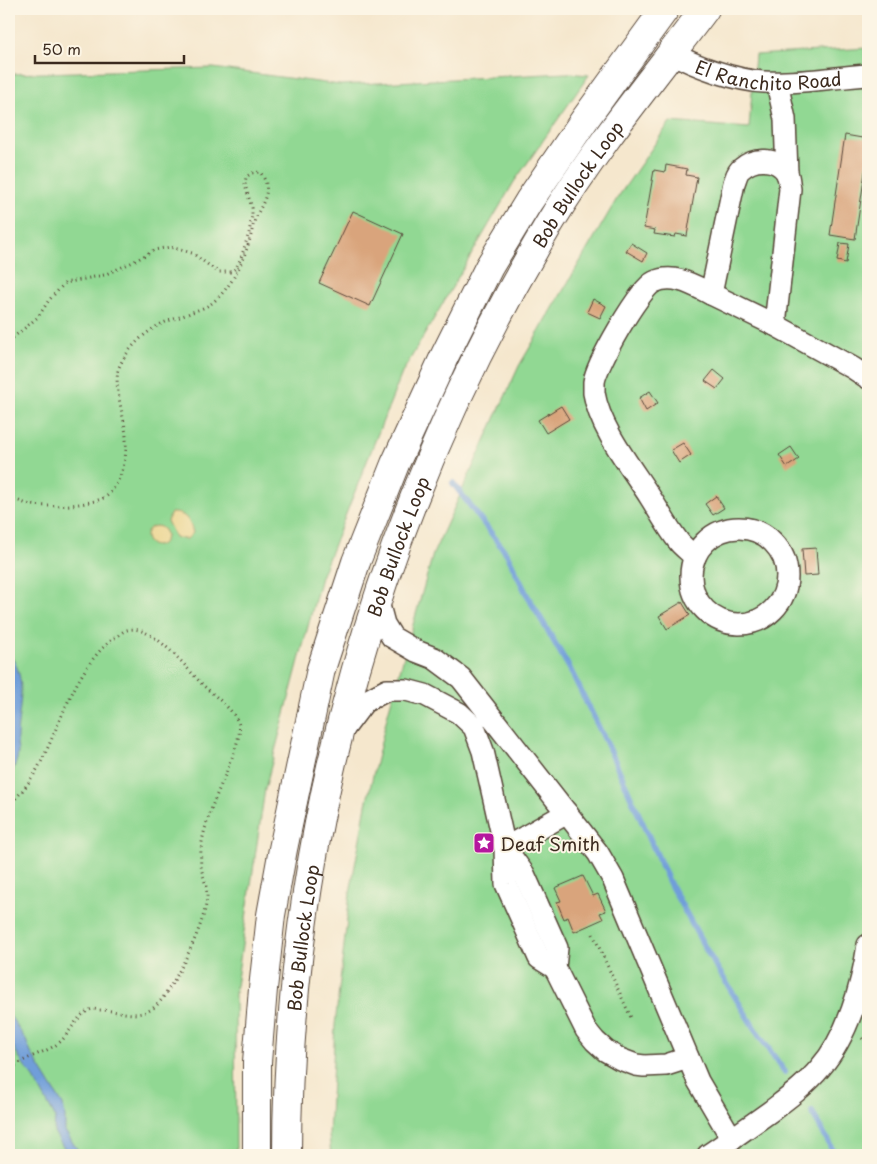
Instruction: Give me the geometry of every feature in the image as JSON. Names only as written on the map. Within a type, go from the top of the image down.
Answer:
[{"type":"highway","name":"Bob Bullock Loop","points":[[257,1155],[257,1062],[271,915],[283,849],[322,669],[356,562],[395,464],[445,355],[489,267],[529,201],[665,9]]},
{"type":"highway","name":"Bob Bullock Loop","points":[[287,1155],[287,1102],[291,1030],[298,958],[308,888],[338,736],[377,598],[399,535],[423,474],[457,398],[510,293],[553,218],[599,150],[705,9]]},
{"type":"street","name":"El Ranchito Road","points":[[672,53],[694,64],[749,80],[777,83],[868,75]]},
{"type":"street","points":[[775,326],[790,188],[787,174],[785,120],[777,83]]},
{"type":"street","points":[[711,294],[734,183],[739,170],[751,162],[764,160],[778,164],[787,174]]},
{"type":"street","points":[[695,557],[679,542],[617,445],[605,424],[594,393],[594,382],[598,371],[627,314],[640,294],[652,282],[668,278],[684,281],[775,326],[868,378]]},
{"type":"street","points":[[736,528],[752,530],[767,537],[778,548],[785,562],[787,577],[784,592],[777,606],[758,620],[735,624],[720,620],[706,611],[697,599],[692,583],[692,568],[695,557],[707,540],[720,532],[736,528]]},
{"type":"street","points":[[377,598],[384,624],[392,638],[434,658],[461,678],[598,853],[613,879],[688,1058],[707,1097],[732,1139]]},
{"type":"street","points":[[338,736],[364,702],[386,690],[406,690],[425,695],[459,713],[474,727],[483,751],[505,848],[524,874],[557,948],[555,968],[586,1030],[606,1051],[620,1059],[644,1066],[666,1065],[688,1058]]},
{"type":"street","points":[[505,848],[567,813]]},
{"type":"street","points":[[708,1155],[795,1092],[822,1067],[832,1052],[850,1014],[862,977],[868,944]]},
{"type":"path","points":[[9,341],[38,317],[49,300],[65,283],[104,276],[154,250],[170,247],[192,253],[218,272],[231,272],[236,268],[243,252],[252,216],[252,208],[245,185],[246,177],[252,173],[260,172],[265,179],[267,187],[265,200],[255,218],[243,259],[230,283],[212,304],[162,324],[144,335],[129,351],[119,366],[117,380],[126,439],[125,457],[120,478],[107,496],[88,504],[49,505],[28,504],[9,498]]},
{"type":"path","points":[[9,806],[23,791],[38,768],[71,695],[89,665],[105,644],[127,630],[142,631],[163,643],[205,687],[217,696],[239,724],[240,736],[236,750],[224,774],[204,828],[200,851],[201,867],[207,894],[203,917],[189,950],[161,1000],[150,1010],[136,1015],[92,1009],[81,1017],[61,1040],[48,1050],[13,1066],[9,1071]]},
{"type":"path","points":[[593,934],[632,1020]]},
{"type":"path","points":[[860,1036],[868,1045]]},
{"type":"green space","points":[[868,48],[868,1155],[331,1155],[329,1135],[335,1025],[350,893],[366,805],[388,713],[433,554],[519,366],[618,197],[670,122],[749,128],[755,55]]},
{"type":"green space","points":[[213,68],[340,85],[566,73],[589,75],[514,182],[402,373],[321,577],[265,789],[235,993],[236,1155],[9,1155],[9,74]]},
{"type":"sand","points":[[171,513],[183,515],[190,524],[193,533],[187,539],[175,537],[167,521]]},
{"type":"sand","points":[[152,526],[160,526],[166,532],[166,540],[160,546],[152,546],[146,540],[146,532]]},
{"type":"water","points":[[9,654],[19,673],[21,694],[17,739],[18,755],[9,778]]},
{"type":"water","points":[[9,1014],[63,1105],[65,1131],[81,1155],[68,1155],[54,1132],[55,1117],[34,1078],[24,1066],[9,1039]]},
{"type":"building","points":[[845,135],[868,139],[868,153],[855,239],[830,235]]},
{"type":"building","points":[[666,165],[687,169],[686,175],[697,177],[687,236],[676,234],[675,237],[654,234],[655,230],[644,228],[654,170],[665,172]]},
{"type":"building","points":[[353,211],[403,234],[370,306],[319,283]]},
{"type":"building","points":[[631,243],[647,253],[643,261],[626,251]]},
{"type":"building","points":[[840,243],[849,244],[846,263],[837,261]]},
{"type":"building","points":[[593,299],[606,306],[600,318],[587,312]]},
{"type":"building","points":[[714,370],[725,379],[717,389],[705,381]]},
{"type":"building","points":[[650,391],[658,403],[646,411],[639,398]]},
{"type":"building","points":[[561,406],[569,419],[546,433],[538,420]]},
{"type":"building","points":[[683,443],[691,455],[679,463],[671,450]]},
{"type":"building","points":[[791,447],[799,459],[787,467],[779,455]]},
{"type":"building","points":[[716,496],[724,508],[713,515],[705,504]]},
{"type":"building","points":[[816,548],[818,575],[804,576],[802,549]]},
{"type":"building","points":[[682,602],[690,615],[667,629],[659,616]]},
{"type":"building","points":[[583,876],[593,896],[598,894],[606,911],[600,913],[603,919],[574,932],[568,917],[564,919],[557,902],[561,901],[555,888]]},
{"type":"waterway","points":[[453,483],[507,554],[527,595],[570,669],[608,746],[670,884],[708,953],[758,1034],[785,1072]]},
{"type":"waterway","points":[[812,1112],[834,1155]]},
{"type":"place","name":"Deaf Smith","points":[[484,843]]}]
